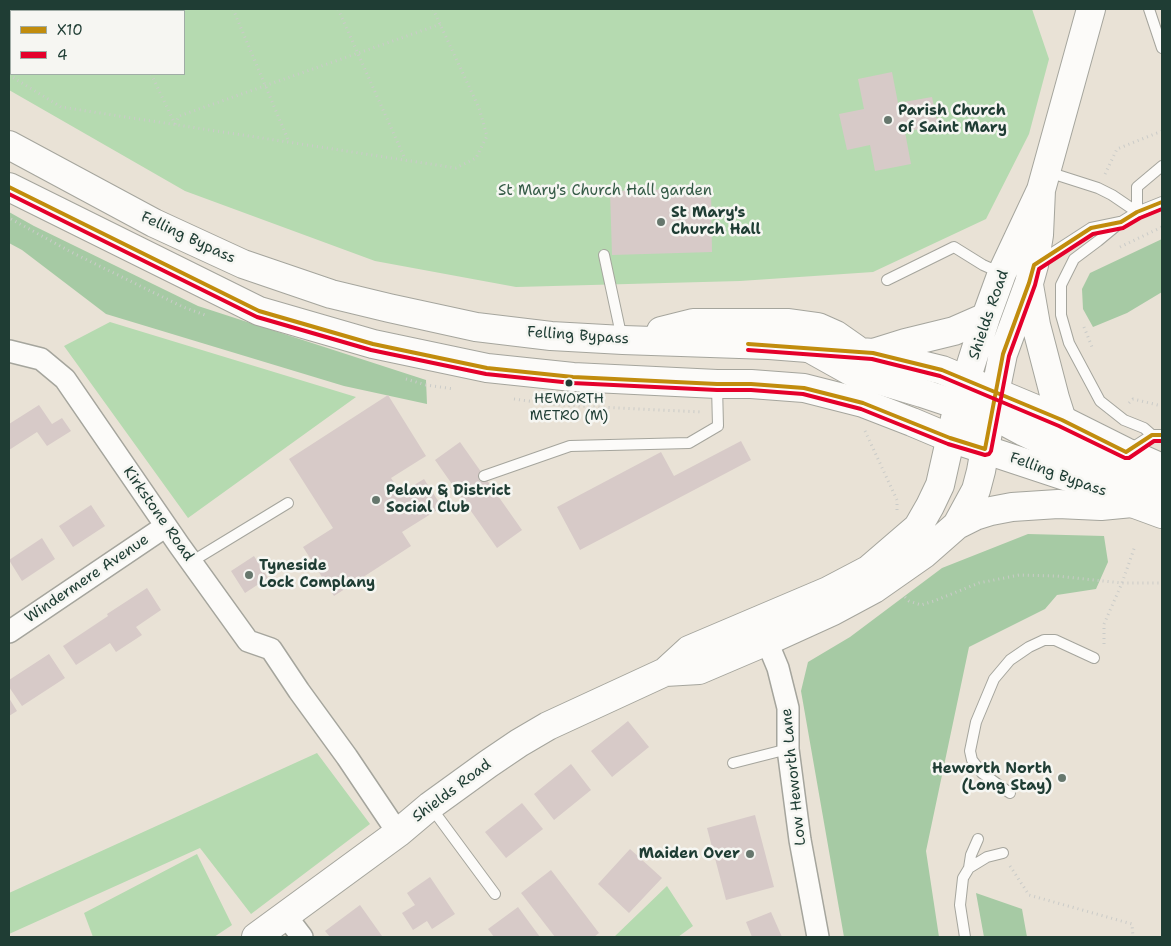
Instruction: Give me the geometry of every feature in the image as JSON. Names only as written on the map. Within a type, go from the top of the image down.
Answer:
[{"type":"main road","name":"Shields Road","points":[[256,937],[294,927],[430,806],[519,743],[548,726],[666,672],[689,650],[763,631],[828,591],[868,570],[907,520],[930,506],[940,485],[962,393],[986,317],[1002,273],[1043,180],[1091,9]]},
{"type":"main road","name":"Felling Bypass","points":[[9,145],[154,224],[243,264],[331,294],[476,327],[551,336],[769,345],[866,352],[942,370],[962,393],[993,404],[1062,420],[1162,468]]},
{"type":"main road","name":"Shields Road","points":[[957,525],[976,490],[982,471],[1003,354],[1031,274],[1039,235],[1043,180]]},
{"type":"main road","name":"Felling Bypass","points":[[9,188],[259,311],[373,344],[487,368],[573,377],[804,388],[863,404],[950,438],[1092,485],[1162,514]]},
{"type":"main road","points":[[1031,274],[1036,325],[1054,398],[1062,420]]},
{"type":"main road","points":[[623,340],[693,323],[788,323],[818,327],[836,334],[866,352],[954,330],[986,317]]},
{"type":"main road","points":[[809,348],[852,372],[962,393],[965,409],[976,421],[982,434],[985,449]]},
{"type":"main road","points":[[993,404],[1052,447],[1162,493]]},
{"type":"main road","points":[[763,631],[826,614],[874,589],[924,554],[957,525],[983,514],[1012,507],[1058,504],[1100,506],[1132,503]]},
{"type":"street","name":"Kirkstone Road","points":[[10,353],[41,359],[65,379],[248,641],[271,650],[398,833]]},
{"type":"street","name":"Windermere Avenue","points":[[9,632],[166,526]]},
{"type":"street","name":"Low Heworth Lane","points":[[763,631],[778,668],[788,708],[788,748],[800,840],[818,937]]},
{"type":"lane","points":[[1149,9],[1162,48]]},
{"type":"lane","points":[[1137,212],[1136,187],[1162,166]]},
{"type":"lane","points":[[1043,180],[1098,188],[1137,212]]},
{"type":"lane","points":[[1157,435],[1124,420],[1100,401],[1069,343],[1061,315],[1061,285],[1074,259],[1121,222],[1137,212],[1162,202]]},
{"type":"lane","points":[[1031,274],[1091,228],[1121,222]]},
{"type":"lane","points":[[888,280],[954,246],[983,265],[1002,273]]},
{"type":"lane","points":[[604,255],[623,340]]},
{"type":"lane","points":[[484,476],[570,446],[689,443],[718,426],[717,384]]},
{"type":"lane","points":[[1126,452],[1157,435]]},
{"type":"lane","points":[[191,562],[288,502]]},
{"type":"lane","points":[[1010,793],[982,773],[972,760],[970,751],[976,722],[994,679],[1010,660],[1029,647],[1044,640],[1055,640],[1094,658]]},
{"type":"lane","points":[[733,763],[788,748]]},
{"type":"lane","points":[[430,806],[495,894]]},
{"type":"lane","points":[[966,937],[960,904],[963,878],[978,839]]},
{"type":"lane","points":[[968,868],[987,857],[1002,853]]},
{"type":"path","points":[[233,9],[289,142]]},
{"type":"path","points":[[338,9],[405,160]]},
{"type":"path","points":[[9,75],[61,106],[456,168],[476,158],[487,136],[478,108],[434,9]]},
{"type":"path","points":[[175,124],[179,116],[440,24]]},
{"type":"path","points":[[151,75],[175,124]]},
{"type":"path","points":[[1082,320],[1087,336]]},
{"type":"path","points":[[1133,398],[1162,406]]},
{"type":"path","points":[[860,427],[866,432],[907,520]]},
{"type":"path","points":[[1104,644],[1104,624],[1122,583],[1135,546]]},
{"type":"path","points":[[903,596],[909,601],[921,605],[979,583],[1019,575],[1057,576],[1122,583],[1162,583]]},
{"type":"path","points":[[1002,853],[1029,895],[1132,924],[1133,937]]},
{"type":"green space","name":"St Mary's Church Hall garden","points":[[9,9],[1032,9],[1049,59],[1029,134],[986,219],[873,272],[740,281],[516,287],[375,261],[185,191],[9,90]]},
{"type":"green space","points":[[9,212],[198,306],[426,380],[427,404],[344,386],[106,314],[22,250],[9,243]]},
{"type":"green space","points":[[1162,239],[1162,292],[1127,313],[1093,327],[1083,309],[1082,289],[1090,273]]},
{"type":"green space","points":[[110,322],[356,397],[188,518],[64,346]]},
{"type":"green space","points":[[1028,534],[1104,536],[1108,562],[1096,589],[1057,595],[1045,609],[969,647],[926,851],[939,937],[844,937],[801,691],[808,662],[850,637],[942,568]]},
{"type":"green space","points":[[317,753],[370,824],[251,914],[200,848],[9,934],[9,893]]},
{"type":"green space","points":[[197,854],[232,925],[214,937],[93,937],[84,913]]},
{"type":"green space","points":[[667,886],[693,926],[678,937],[614,937]]},
{"type":"green space","points":[[976,893],[1022,909],[1027,937],[984,937]]},
{"type":"building","name":"Parish Church of Saint Mary","points":[[892,72],[898,103],[932,97],[938,125],[905,132],[911,164],[875,171],[870,145],[847,150],[839,114],[864,109],[858,79]]},
{"type":"building","name":"St Mary's Church Hall","points":[[711,188],[712,252],[612,255],[610,191]]},
{"type":"building","name":"Pelaw & District Social Club","points":[[388,395],[426,456],[391,478],[401,493],[424,479],[442,507],[402,532],[411,546],[334,596],[303,547],[333,528],[289,459]]},
{"type":"building","points":[[39,405],[52,424],[62,418],[71,431],[47,446],[37,432],[9,450],[9,424]]},
{"type":"building","points":[[741,441],[751,460],[580,550],[557,507],[661,452],[674,476]]},
{"type":"building","points":[[460,442],[522,530],[497,548],[435,460]]},
{"type":"building","points":[[91,505],[105,526],[73,547],[59,526]]},
{"type":"building","points":[[42,538],[55,559],[22,581],[9,560]]},
{"type":"building","name":"Tyneside Lock Complany","points":[[254,556],[268,578],[245,593],[231,571]]},
{"type":"building","points":[[147,588],[161,610],[136,627],[142,635],[116,652],[110,643],[76,665],[63,646]]},
{"type":"building","points":[[49,654],[65,678],[22,706],[9,687],[9,680]]},
{"type":"building","points":[[9,698],[17,711],[9,716]]},
{"type":"building","points":[[628,721],[649,747],[612,777],[591,751]]},
{"type":"building","points":[[571,764],[591,790],[554,820],[534,794]]},
{"type":"building","points":[[522,803],[543,829],[506,858],[485,832]]},
{"type":"building","points":[[755,815],[774,887],[726,900],[707,828]]},
{"type":"building","points":[[630,849],[662,878],[629,913],[598,884]]},
{"type":"building","points":[[551,870],[599,933],[594,937],[555,937],[521,893]]},
{"type":"building","points":[[430,877],[455,914],[432,929],[427,921],[413,930],[402,913],[415,905],[407,893]]},
{"type":"building","points":[[360,905],[382,936],[330,937],[325,931]]},
{"type":"building","points":[[518,907],[540,937],[494,937],[488,929]]},
{"type":"building","points":[[771,912],[782,937],[752,937],[746,922]]},
{"type":"transit line","name":"X10","points":[[9,187],[259,311],[373,344],[487,368],[573,377],[804,388],[863,403],[950,438],[985,449],[1003,354],[1034,265],[1091,228],[1121,222],[1137,212],[1162,202]]},
{"type":"transit line","name":"4","points":[[9,194],[257,317],[371,350],[486,374],[572,383],[751,390],[803,394],[861,409],[948,444],[985,455],[991,451],[1009,356],[1039,269],[1093,234],[1123,228],[1140,218],[1162,209]]},
{"type":"transit line","name":"X10","points":[[748,344],[873,353],[942,370],[1062,420],[1126,452],[1152,435],[1162,435]]},
{"type":"transit line","name":"4","points":[[748,350],[872,359],[940,376],[1059,426],[1125,458],[1129,458],[1154,441],[1162,441]]},
{"type":"place","name":"Parish Church of Saint Mary","points":[[888,120]]},
{"type":"place","name":"St Mary's Church Hall","points":[[661,222]]},
{"type":"place","name":"HEWORTH METRO (M)","points":[[569,383]]},
{"type":"place","name":"Pelaw & District Social Club","points":[[376,500]]},
{"type":"place","name":"Tyneside Lock Complany","points":[[249,575]]},
{"type":"place","name":"Heworth North (Long Stay)","points":[[1062,778]]},
{"type":"place","name":"Maiden Over","points":[[750,854]]}]
